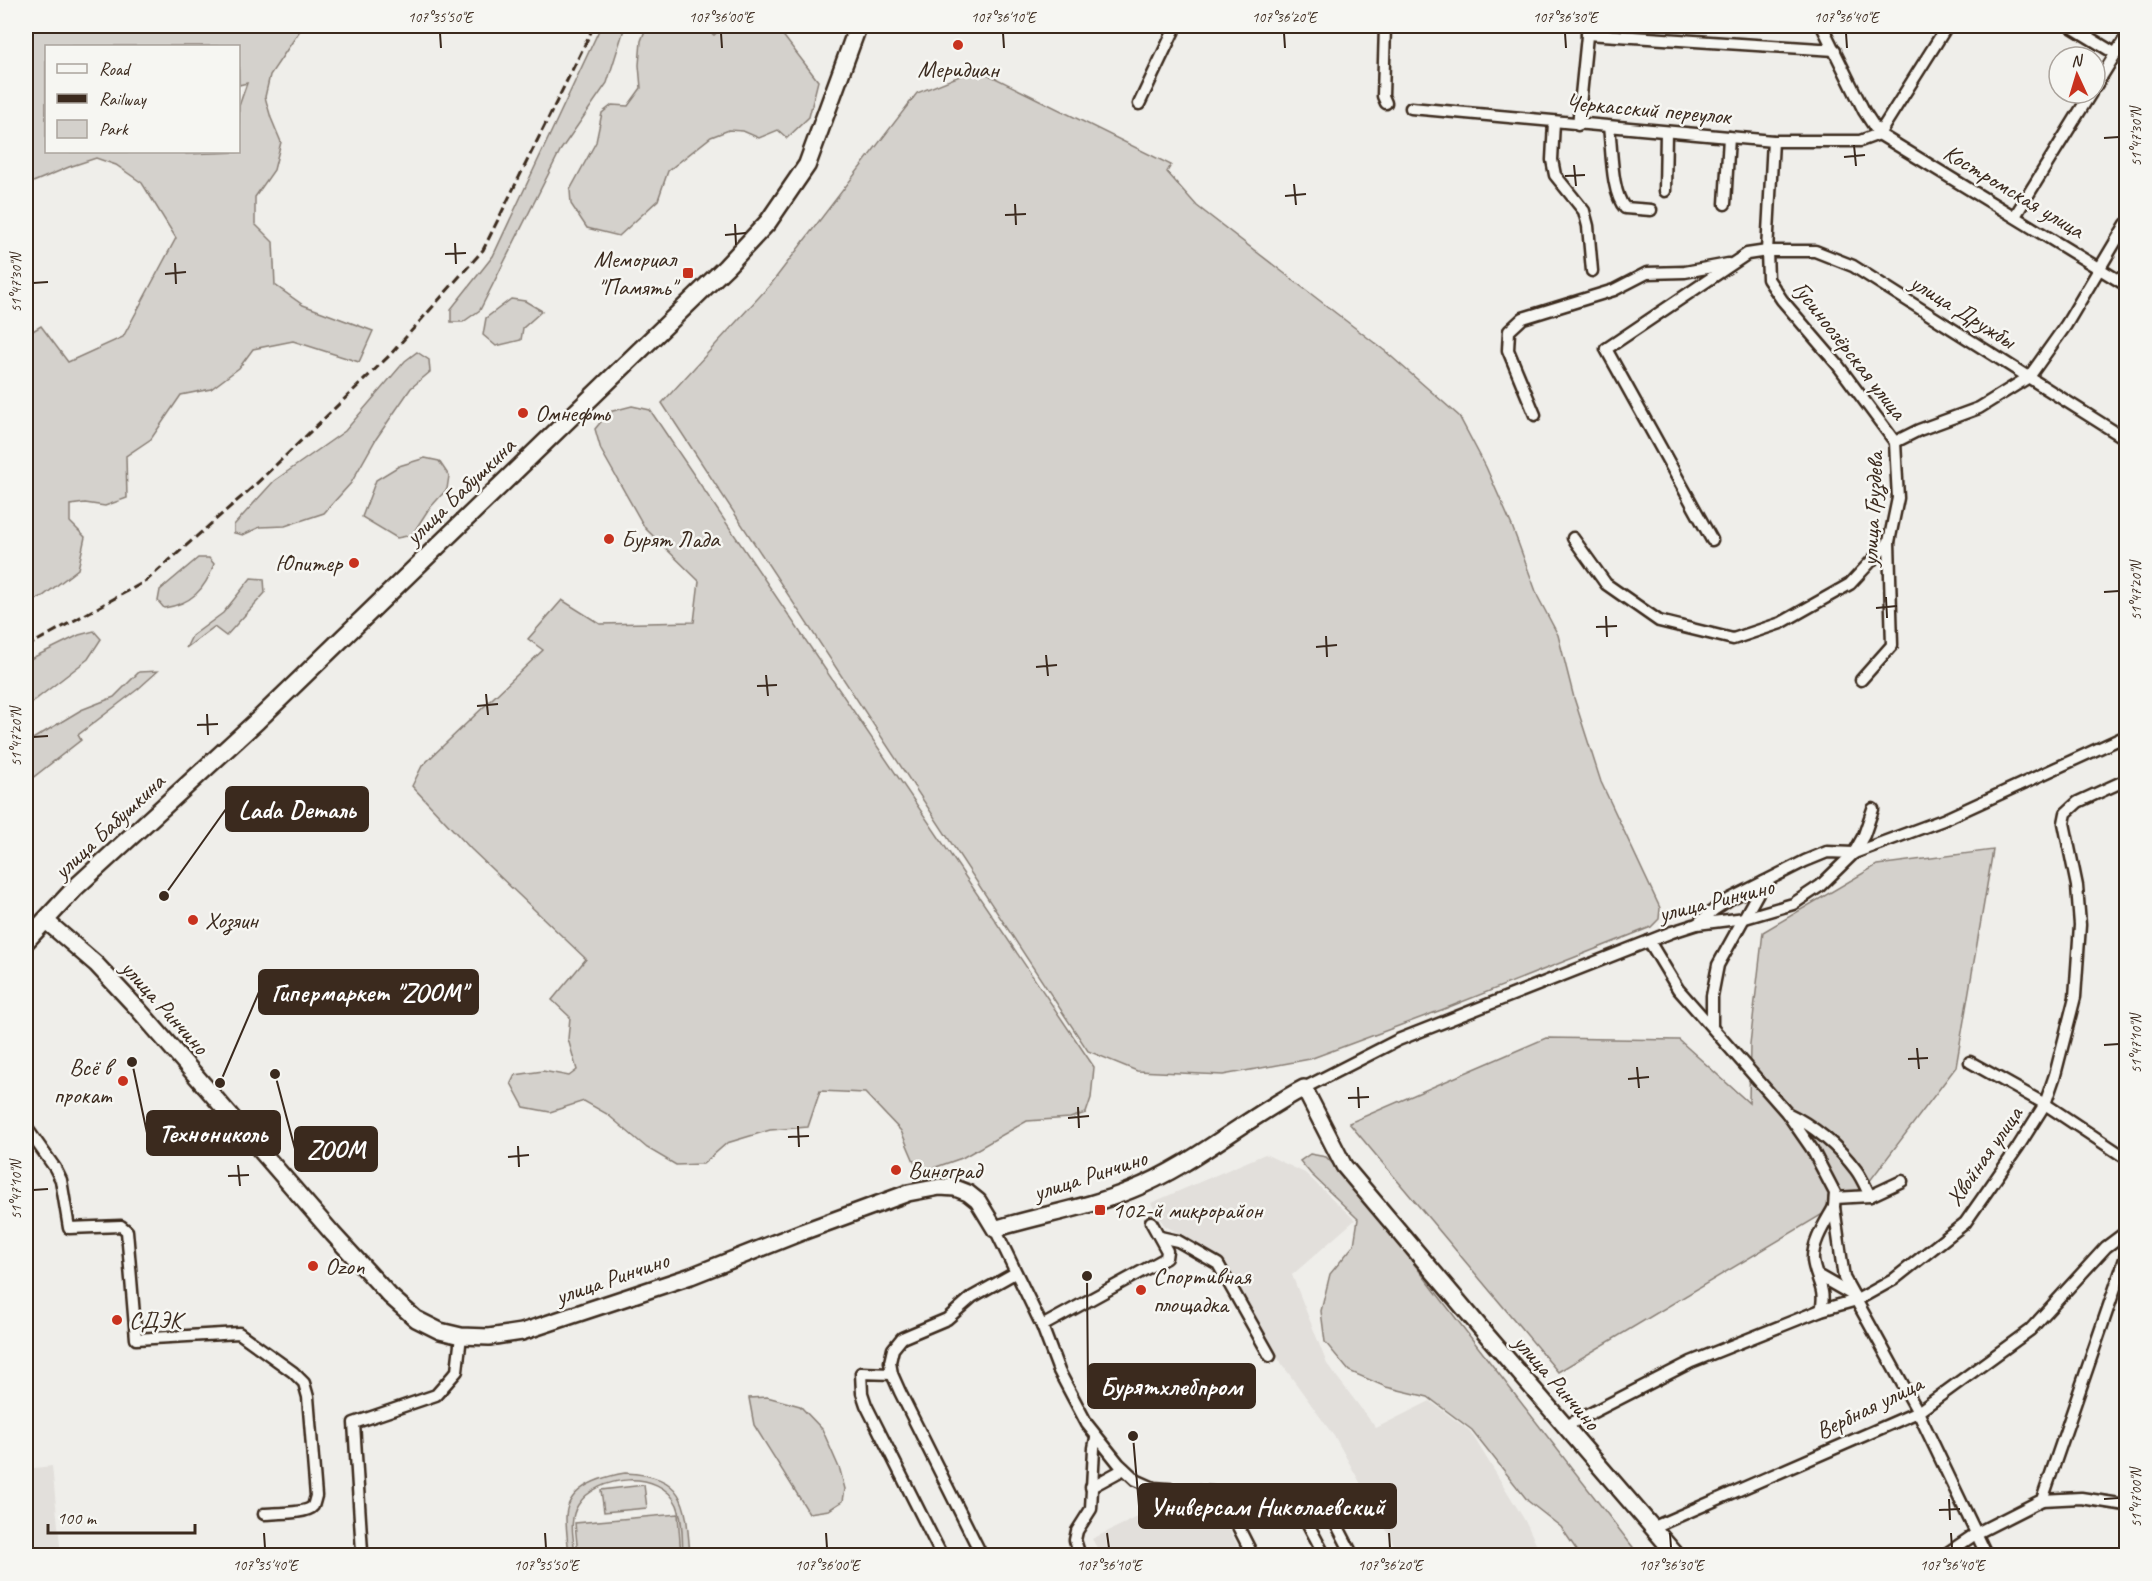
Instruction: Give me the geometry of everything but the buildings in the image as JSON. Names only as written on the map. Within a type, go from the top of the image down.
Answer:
[{"type":"main road","name":"улица Бабушкина","points":[[26,941],[76,887],[265,713],[757,236],[807,165],[858,26]]},
{"type":"street","points":[[1139,104],[1176,26]]},
{"type":"street","points":[[1385,26],[1383,96],[1386,104]]},
{"type":"street","points":[[1822,26],[1864,111],[1879,134],[1947,26]]},
{"type":"street","points":[[2070,26],[2116,54]]},
{"type":"street","points":[[1578,125],[1588,30],[1835,50]]},
{"type":"street","points":[[2107,68],[2127,37]]},
{"type":"street","points":[[2015,216],[2084,105]]},
{"type":"street","name":"Черкасский переулок","points":[[1411,108],[1773,141],[1860,141],[1879,134]]},
{"type":"street","points":[[1554,122],[1552,160],[1555,175],[1584,211],[1588,226],[1592,271]]},
{"type":"street","points":[[1609,127],[1616,190],[1620,203],[1625,208],[1651,210]]},
{"type":"street","points":[[1665,191],[1666,132]]},
{"type":"street","name":"Костромская улица","points":[[1879,134],[2127,285]]},
{"type":"street","points":[[1725,204],[1729,137]]},
{"type":"street","name":"Гусиноозёрская улица","points":[[1773,141],[1767,251],[1768,279],[1837,364],[1895,442]]},
{"type":"street","name":"улица Груздева","points":[[1862,680],[1892,645],[1889,542],[1898,498],[1895,442],[1919,430],[1979,408],[2029,377],[2066,325],[2127,224]]},
{"type":"street","name":"улица Дружбы","points":[[1734,263],[1747,254],[1767,251],[1815,251],[1853,266],[2127,439]]},
{"type":"street","points":[[1535,415],[1508,350],[1509,331],[1523,318],[1614,290],[1647,273],[1685,272],[1734,263]]},
{"type":"street","points":[[1712,540],[1606,349],[1734,263]]},
{"type":"street","points":[[1573,538],[1606,584],[1659,621],[1733,639],[1781,622],[1850,584],[1889,542]]},
{"type":"street","name":"улица Ринчино","points":[[45,920],[103,971],[390,1296],[416,1319],[440,1331],[461,1336],[489,1337],[522,1332],[690,1276],[908,1193],[940,1187],[954,1188],[968,1193],[978,1201],[995,1228],[1130,1190],[1162,1176],[1214,1145],[1269,1106],[1398,1040],[1697,924],[1745,918],[1793,903],[1820,886],[1854,853],[1942,820],[2127,736]]},
{"type":"street","name":"Хвойная улица","points":[[1566,1426],[1691,1362],[1821,1310],[1845,1303],[1893,1280],[1965,1223],[2019,1147],[2045,1104],[2075,997],[2080,926],[2077,886],[2064,824],[2066,813],[2078,802],[2127,780]]},
{"type":"street","points":[[1697,924],[1722,904],[1805,861],[1827,852],[1854,853],[1864,835],[1873,809]]},
{"type":"street","points":[[1712,1025],[1712,996],[1718,965],[1764,881]]},
{"type":"street","points":[[1649,941],[1678,989],[1787,1113],[1812,1149],[1835,1193],[1834,1203],[1844,1278],[1918,1412],[1987,1556]]},
{"type":"street","points":[[1970,1062],[2045,1104],[2127,1158]]},
{"type":"street","name":"улица Ринчино","points":[[1304,1088],[1344,1166],[1677,1556]]},
{"type":"street","points":[[1787,1113],[1806,1121],[1833,1146],[1857,1171],[1870,1196]]},
{"type":"street","points":[[26,1127],[56,1168],[61,1180],[69,1228],[124,1227],[127,1236],[136,1339],[239,1333],[293,1372],[304,1383],[308,1397],[316,1496],[314,1504],[312,1508],[305,1511],[264,1514]]},
{"type":"street","points":[[1834,1203],[1870,1196],[1902,1181]]},
{"type":"street","points":[[1821,1310],[1824,1295],[1813,1262],[1814,1250],[1834,1203]]},
{"type":"street","points":[[1042,1326],[1166,1258],[1167,1251],[1151,1222]]},
{"type":"street","points":[[995,1228],[1042,1326],[1059,1371],[1087,1424],[1096,1438],[1136,1480],[1154,1488],[1320,1499],[1326,1503],[1353,1556]]},
{"type":"street","name":"Вербная улица","points":[[1654,1527],[1918,1412],[2030,1330],[2106,1247],[2127,1232]]},
{"type":"street","points":[[1160,1237],[1178,1241],[1218,1264],[1270,1356]]},
{"type":"street","points":[[2042,1500],[2127,1256]]},
{"type":"street","points":[[975,1556],[979,1554],[979,1550],[892,1374],[890,1362],[893,1349],[902,1338],[946,1319],[972,1297],[1015,1272]]},
{"type":"street","points":[[1819,1276],[1856,1298]]},
{"type":"street","points":[[1833,1284],[1845,1303]]},
{"type":"street","points":[[362,1552],[354,1423],[436,1395],[457,1371],[461,1336]]},
{"type":"street","points":[[892,1374],[861,1373],[862,1393],[942,1556]]},
{"type":"street","points":[[1080,1556],[1075,1540],[1077,1532],[1091,1509],[1096,1438]]},
{"type":"street","points":[[1091,1487],[1124,1469]]},
{"type":"street","points":[[1221,1493],[1253,1556]]},
{"type":"street","points":[[1293,1496],[1325,1556]]},
{"type":"street","points":[[1943,1556],[1977,1533],[2042,1500],[2080,1498],[2127,1505]]},
{"type":"shaded area","points":[[1265,1154],[1305,1173],[1355,1220],[1292,1275],[1327,1364],[1376,1428],[1430,1401],[1470,1431],[1527,1524],[1541,1555],[1400,1555],[1336,1439],[1279,1360],[1223,1259],[1164,1225],[1151,1203]]},
{"type":"shaded area","points":[[52,1466],[61,1555],[26,1555],[26,1469]]},
{"type":"shaded area","points":[[1169,1502],[1215,1503],[1243,1555],[1101,1555],[1092,1539]]},
{"type":"green space","points":[[26,26],[303,26],[270,75],[265,97],[281,142],[274,170],[255,197],[255,224],[273,242],[275,285],[303,305],[373,331],[359,362],[293,341],[253,349],[239,368],[211,389],[181,395],[151,439],[126,456],[127,498],[105,506],[85,503],[70,505],[70,522],[85,537],[78,569],[43,596],[26,604],[26,335],[41,326],[68,362],[123,337],[176,238],[142,183],[116,165],[96,158],[26,185]]},
{"type":"green space","points":[[601,26],[625,26],[607,83],[560,151],[480,310],[463,322],[451,322],[451,309],[493,256]]},
{"type":"green space","points":[[702,26],[714,35],[724,26],[770,26],[779,30],[818,81],[809,117],[787,138],[778,130],[759,138],[743,131],[729,130],[711,137],[668,171],[658,200],[619,236],[587,228],[571,204],[570,190],[596,142],[602,113],[612,105],[628,106],[641,88],[639,65],[641,41],[646,28]]},
{"type":"green space","points":[[977,69],[1171,165],[1167,172],[1197,206],[1385,351],[1459,416],[1486,467],[1512,526],[1538,597],[1558,635],[1574,698],[1601,782],[1660,908],[1659,919],[1651,927],[1310,1059],[1223,1075],[1137,1071],[1088,1051],[662,403],[771,284],[917,93]]},
{"type":"green space","points":[[511,299],[525,301],[542,311],[523,328],[521,340],[496,346],[483,335],[486,318]]},
{"type":"green space","points":[[417,352],[429,360],[430,372],[411,388],[376,439],[351,483],[324,513],[285,526],[260,527],[243,535],[234,533],[234,525],[274,481],[345,431],[405,361]]},
{"type":"green space","points":[[632,406],[650,410],[1094,1067],[1091,1098],[1086,1113],[1070,1118],[1027,1121],[962,1158],[919,1173],[901,1131],[865,1093],[820,1091],[808,1127],[770,1130],[727,1143],[703,1164],[676,1165],[647,1148],[607,1114],[584,1101],[550,1112],[524,1107],[511,1083],[515,1075],[543,1071],[569,1076],[577,1070],[568,1039],[570,1017],[552,1000],[586,959],[471,849],[412,786],[422,766],[543,650],[528,639],[562,600],[600,624],[694,622],[699,581],[645,528],[601,450],[595,429],[609,412]]},
{"type":"green space","points":[[425,458],[439,461],[449,476],[447,489],[428,510],[412,535],[397,538],[362,517],[376,480],[399,466]]},
{"type":"green space","points":[[198,558],[209,558],[214,564],[206,581],[189,599],[164,608],[158,601],[160,590]]},
{"type":"green space","points":[[251,578],[264,579],[265,593],[226,636],[214,627],[186,648],[192,636],[223,613]]},
{"type":"green space","points":[[94,631],[101,639],[88,659],[26,707],[26,661],[79,635]]},
{"type":"green space","points":[[158,671],[78,735],[81,740],[26,783],[26,743],[81,710],[114,697],[139,672]]},
{"type":"green space","points":[[1993,850],[1956,1067],[1863,1190],[1558,1372],[1349,1123],[1546,1038],[1679,1040],[1749,1103],[1750,1044],[1763,932],[1877,865]]},
{"type":"green space","points":[[1310,1154],[1326,1157],[1349,1180],[1639,1555],[1580,1555],[1561,1527],[1528,1501],[1472,1430],[1428,1397],[1386,1387],[1349,1371],[1325,1342],[1321,1311],[1330,1274],[1354,1245],[1358,1219],[1300,1161]]},
{"type":"green space","points":[[767,1397],[800,1406],[822,1429],[840,1470],[845,1489],[843,1501],[829,1510],[809,1513],[754,1425],[749,1398]]},
{"type":"green space","points":[[625,1473],[645,1475],[660,1480],[679,1496],[687,1521],[690,1555],[683,1555],[679,1511],[669,1493],[657,1485],[628,1480],[599,1487],[578,1505],[572,1523],[575,1555],[569,1555],[566,1518],[572,1498],[586,1485]]},
{"type":"green space","points":[[644,1485],[647,1508],[604,1512],[601,1490]]},
{"type":"green space","points":[[678,1514],[681,1555],[578,1555],[575,1523]]},
{"type":"railway","points":[[26,647],[146,581],[255,485],[390,355],[483,250],[594,26]]},
{"type":"place","name":"Меридиан","points":[[958,45]]},
{"type":"place","name":"Мемориал \"Память\"","points":[[688,273]]},
{"type":"place","name":"Омнефть","points":[[523,413]]},
{"type":"place","name":"Бурят Лада","points":[[609,539]]},
{"type":"place","name":"Юпитер","points":[[354,563]]},
{"type":"place","name":"Lada Dеталь","points":[[164,896]]},
{"type":"place","name":"Хозяин","points":[[193,920]]},
{"type":"place","name":"Технониколь","points":[[132,1062]]},
{"type":"place","name":"ZOOM","points":[[275,1074]]},
{"type":"place","name":"Всё в прокат","points":[[123,1081]]},
{"type":"place","name":"Гипермаркет \"ZOOM\"","points":[[220,1083]]},
{"type":"place","name":"Виноград","points":[[896,1170]]},
{"type":"place","name":"102-й микрорайон","points":[[1100,1210]]},
{"type":"place","name":"Ozon","points":[[313,1266]]},
{"type":"place","name":"Бурятхлебпром","points":[[1087,1276]]},
{"type":"place","name":"Спортивная площадка","points":[[1141,1290]]},
{"type":"place","name":"СДЭК","points":[[117,1320]]},
{"type":"place","name":"Универсам Николаевский","points":[[1133,1436]]}]
